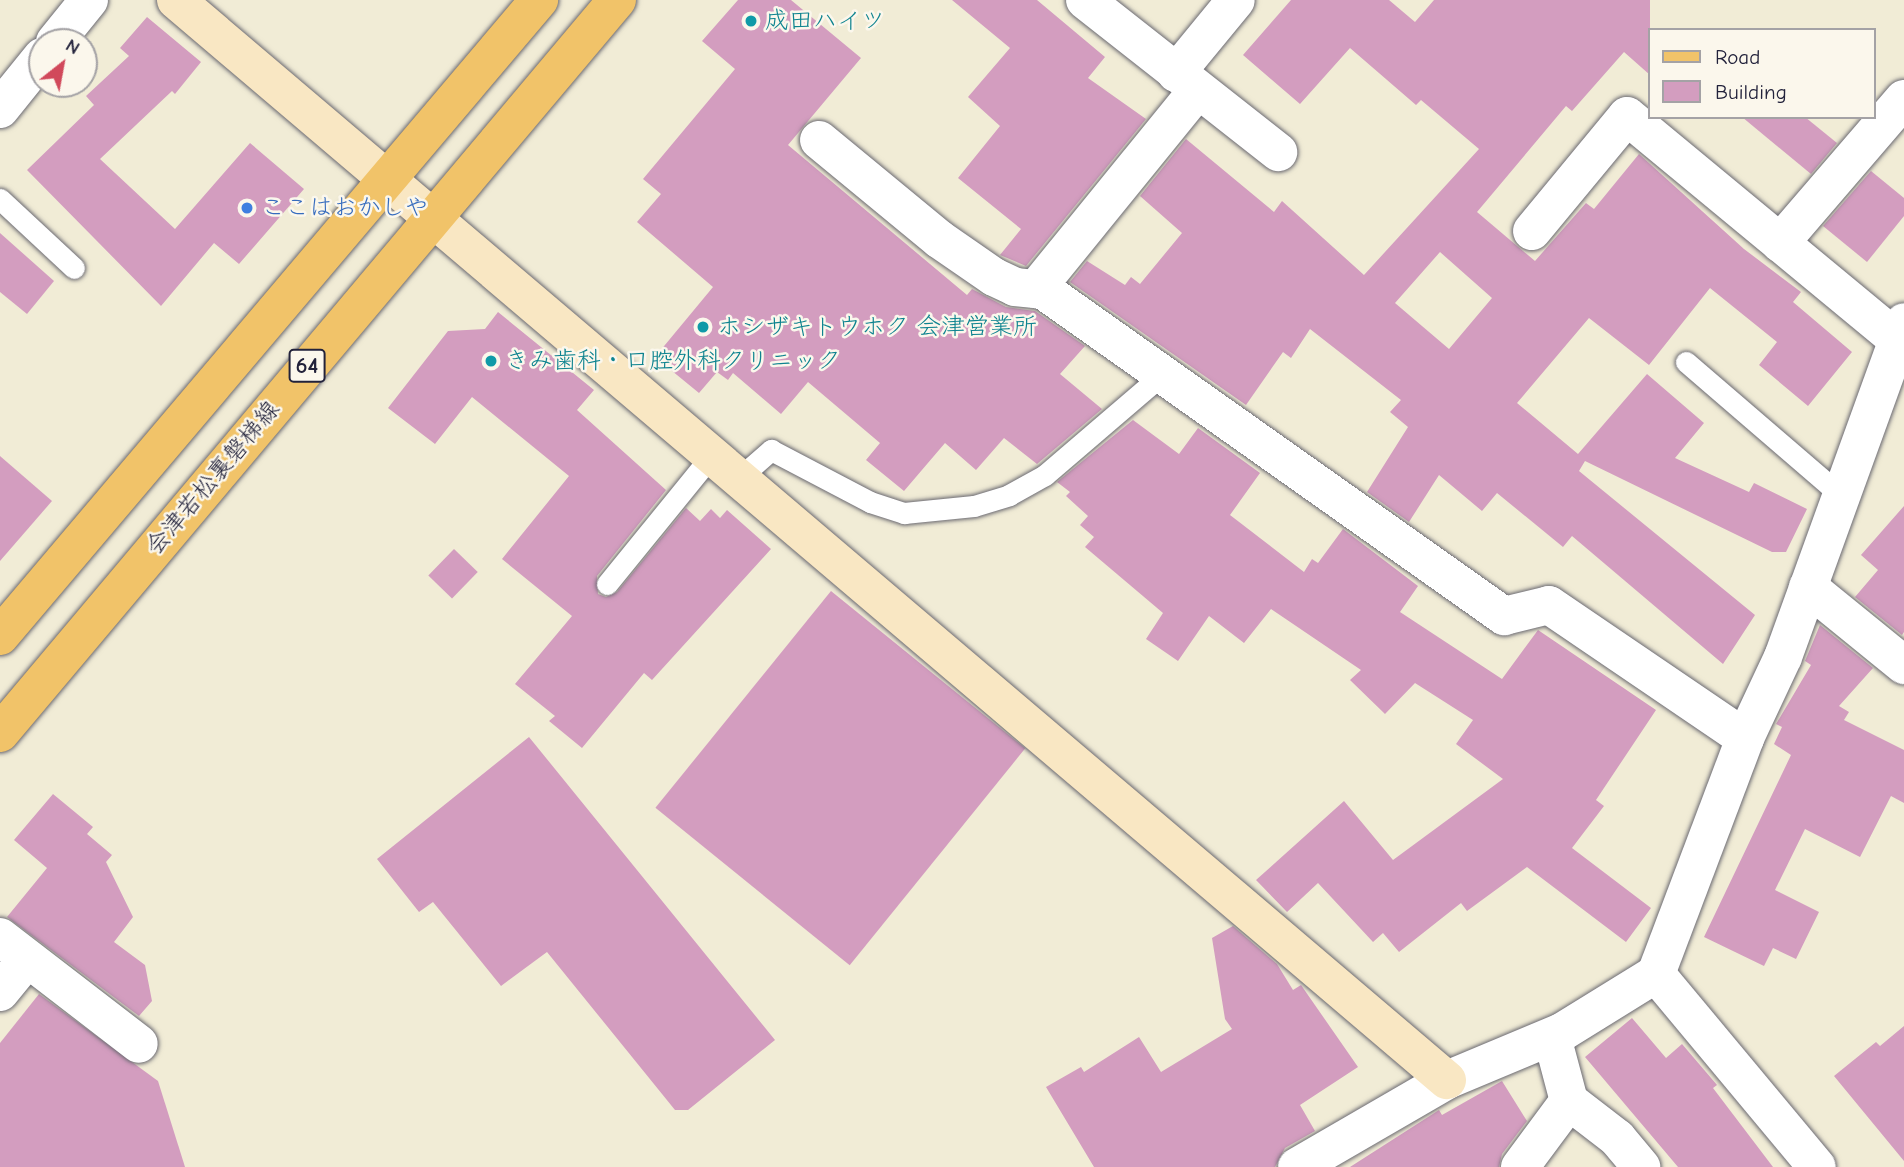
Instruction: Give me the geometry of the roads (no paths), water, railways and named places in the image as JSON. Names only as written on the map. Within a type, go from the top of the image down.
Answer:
[{"type":"main road","name":"64","points":[[0,636],[539,0]]},
{"type":"main road","name":"会津若松裏磐梯線","points":[[0,733],[617,0]]},
{"type":"street","points":[[66,28],[89,0]]},
{"type":"street","points":[[176,0],[1447,1080]]},
{"type":"street","points":[[1085,0],[1278,152]]},
{"type":"street","points":[[1036,289],[1186,82],[1236,0]]},
{"type":"street","points":[[0,109],[28,74]]},
{"type":"street","points":[[1780,243],[1904,99]]},
{"type":"street","points":[[1297,1167],[1447,1080],[1552,1037],[1656,974],[1745,738],[1808,587],[1901,331],[1780,243],[1627,116],[1532,231]]},
{"type":"street","points":[[819,140],[939,239],[994,277],[1036,289],[1163,374],[1504,617],[1549,605],[1745,738]]},
{"type":"street","points":[[1808,587],[1904,665]]},
{"type":"street","points":[[0,992],[13,948],[139,1044]]},
{"type":"street","points":[[1656,974],[1817,1167]]},
{"type":"street","points":[[1552,1037],[1569,1101],[1617,1138],[1641,1167]]},
{"type":"street","points":[[1520,1167],[1569,1101]]},
{"type":"lane","points":[[0,199],[75,268]]},
{"type":"lane","points":[[1686,362],[1842,496]]},
{"type":"lane","points":[[607,584],[726,467],[771,450],[870,502],[904,513],[974,506],[1009,495],[1045,475],[1163,374]]},
{"type":"place","name":"成田ハイツ","points":[[751,21]]},
{"type":"place","name":"ここはおかしや","points":[[247,208]]},
{"type":"place","name":"ホシザキトウホク 会津営業所","points":[[703,327]]},
{"type":"place","name":"きみ歯科・口腔外科クリニック","points":[[491,361]]}]
